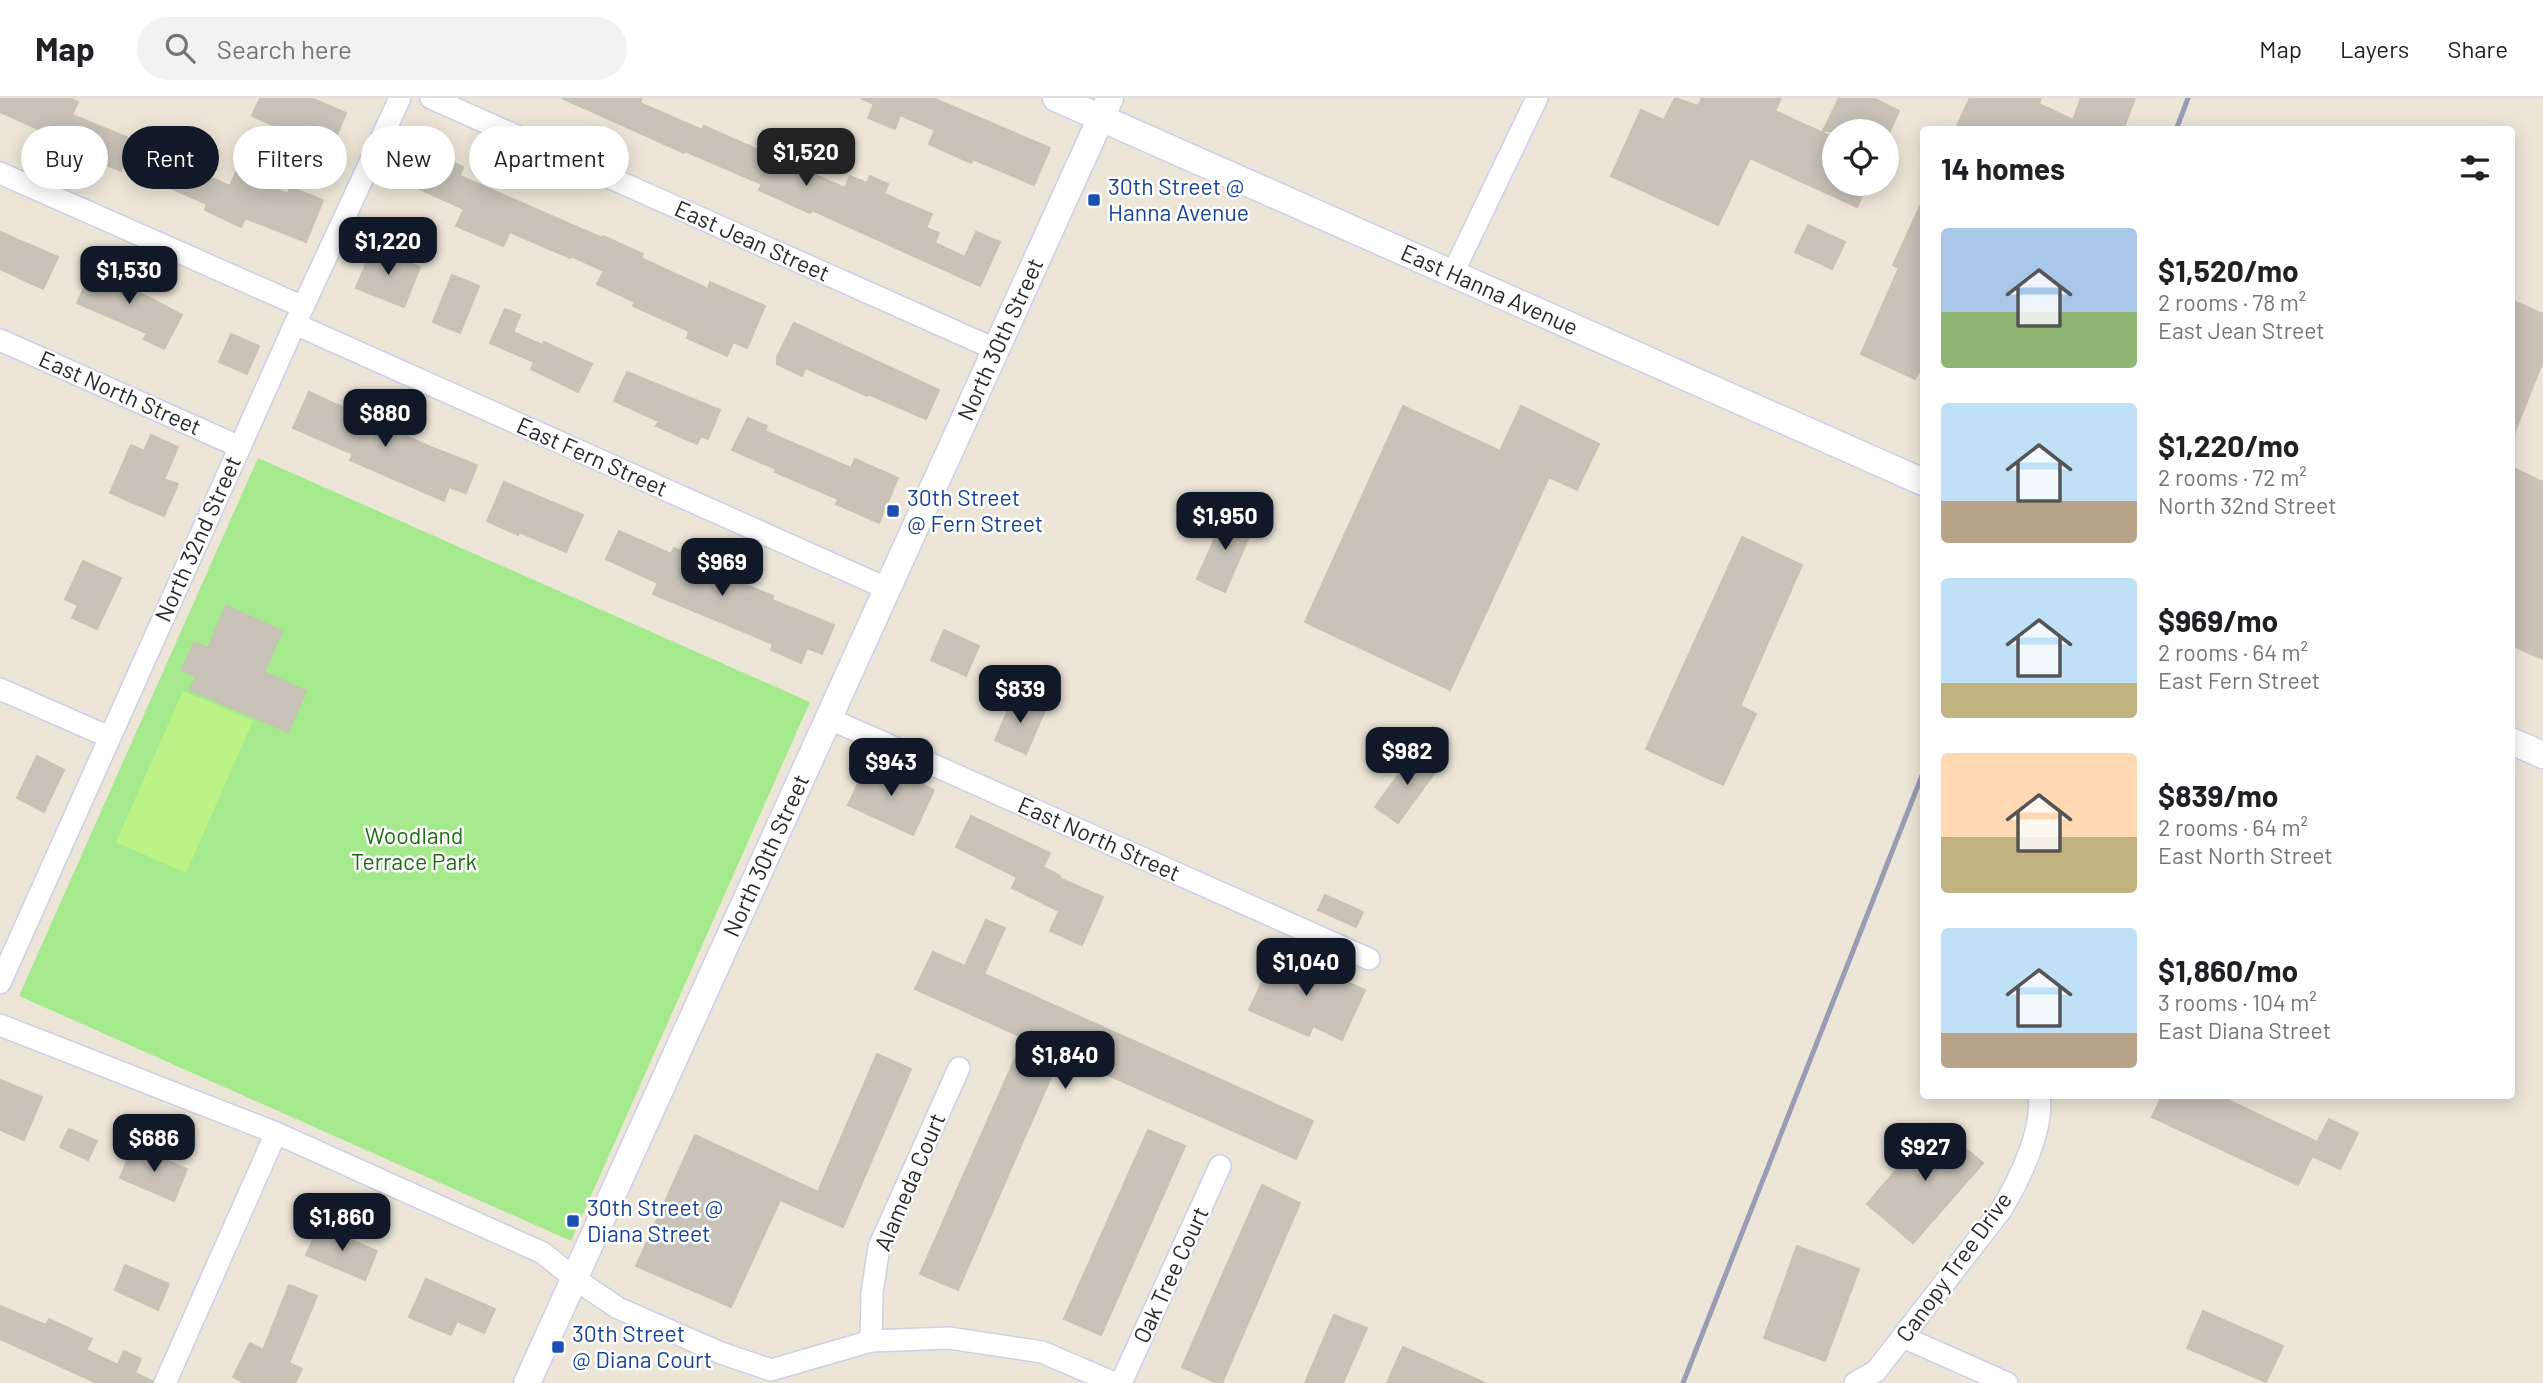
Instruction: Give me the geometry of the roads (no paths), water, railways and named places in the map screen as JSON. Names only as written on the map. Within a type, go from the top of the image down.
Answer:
[{"type":"street","name":"North 32nd Street","points":[[0,983],[299,316],[400,98]]},
{"type":"street","name":"East Jean Street","points":[[431,98],[997,350]]},
{"type":"street","name":"East Hanna Avenue","points":[[1056,98],[1106,108],[1452,275],[1920,481]]},
{"type":"street","points":[[1452,275],[1537,98]]},
{"type":"street","name":"North 30th Street","points":[[527,1383],[1106,108]]},
{"type":"street","name":"East Fern Street","points":[[0,173],[299,316],[888,589]]},
{"type":"street","name":"East North Street","points":[[0,340],[240,447]]},
{"type":"street","points":[[0,689],[109,737]]},
{"type":"street","name":"East North Street","points":[[830,719],[1369,959]]},
{"type":"street","points":[[2515,743],[2543,755]]},
{"type":"street","points":[[0,1025],[276,1133],[543,1253],[618,1308],[771,1377],[871,1341],[949,1338],[1042,1352],[1114,1383]]},
{"type":"street","name":"Alameda Court","points":[[871,1341],[872,1293],[879,1247],[959,1068]]},
{"type":"street","name":"Canopy Tree Drive","points":[[1855,1383],[1876,1371],[1939,1293],[2011,1194],[2039,1121],[2039,1099]]},
{"type":"street","points":[[165,1383],[276,1133]]},
{"type":"street","name":"Oak Tree Court","points":[[1121,1383],[1220,1167]]},
{"type":"street","points":[[1903,1337],[2007,1383]]},
{"type":"railway","points":[[2178,126],[2188,98]]},
{"type":"railway","points":[[1683,1383],[1920,781]]},
{"type":"place","name":"30th Street @ Hanna Avenue","points":[[1094,200]]},
{"type":"place","name":"30th Street @ Fern Street","points":[[893,511]]},
{"type":"place","name":"30th Street @ Diana Street","points":[[573,1221]]},
{"type":"place","name":"30th Street @ Diana Court","points":[[558,1347]]},
{"type":"park label","name":"Woodland Terrace Park","points":[[414,849]]}]
